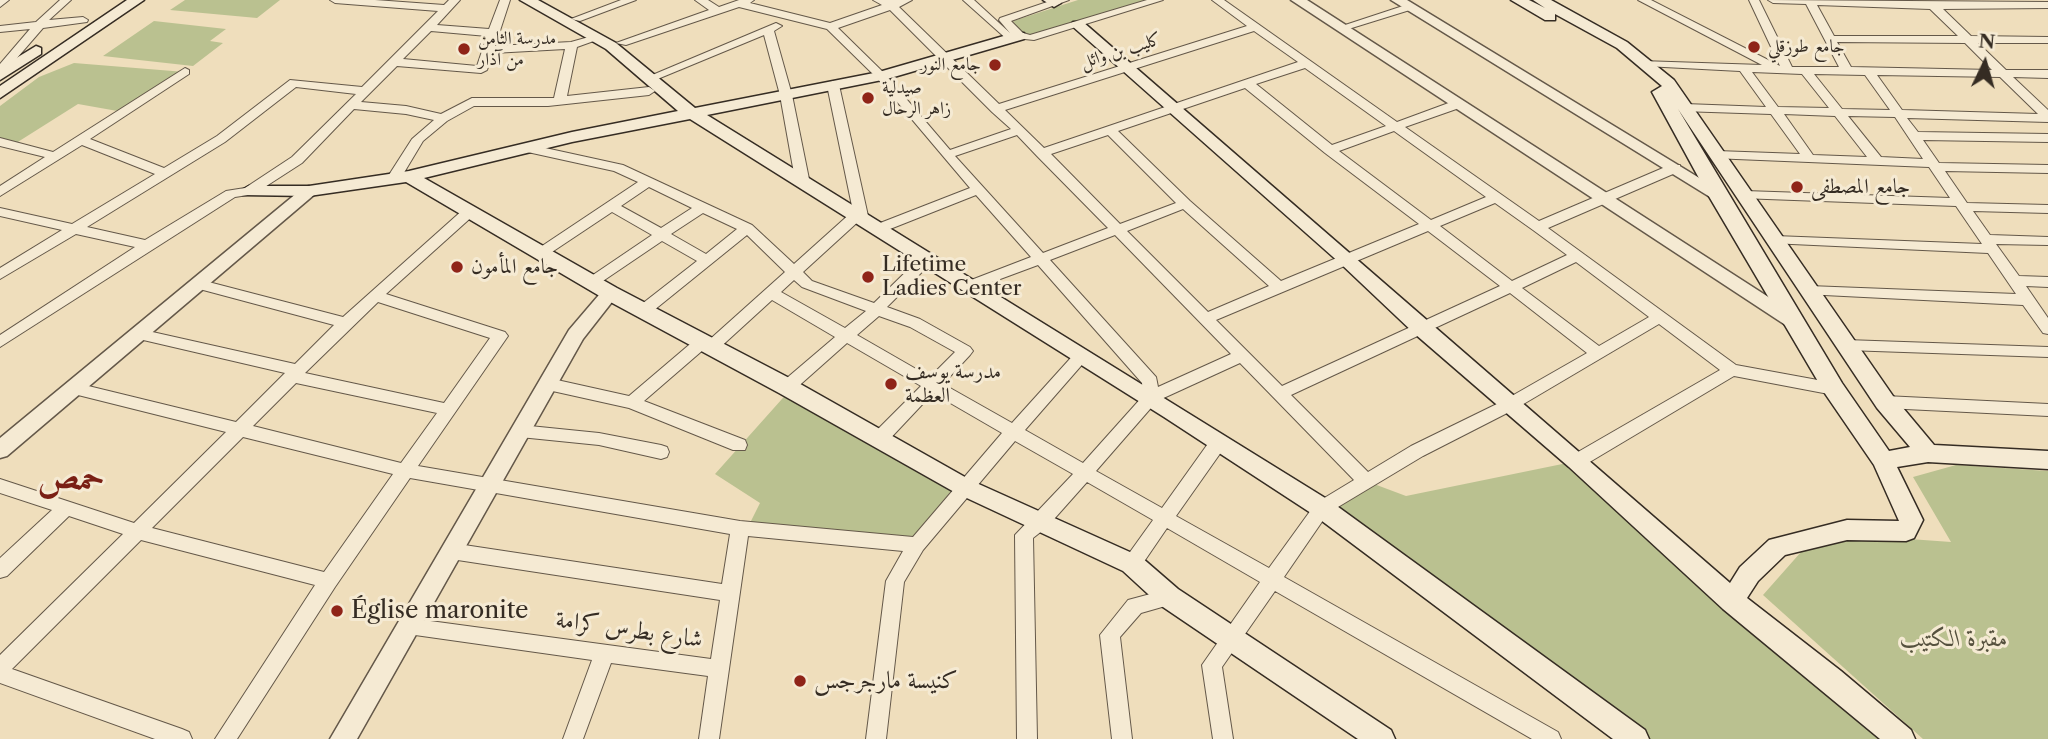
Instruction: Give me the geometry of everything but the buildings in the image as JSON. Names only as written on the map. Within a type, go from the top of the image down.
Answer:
[{"type":"main road","points":[[0,73],[114,0]]},
{"type":"main road","points":[[0,93],[137,0]]},
{"type":"main road","points":[[527,0],[596,37],[652,84],[695,112],[1322,508],[1635,739]]},
{"type":"main road","points":[[537,0],[622,43],[652,84]]},
{"type":"main road","points":[[1518,0],[1609,50],[1635,67],[1658,89],[1716,193],[1794,322],[1883,461],[1911,520],[1906,531],[1847,530],[1779,547],[1749,574],[1732,601]]},
{"type":"main road","points":[[1540,0],[1622,45],[1668,83],[1885,402],[1927,453]]},
{"type":"main road","points":[[1078,25],[1175,107],[1509,405],[1577,461],[1732,601],[1901,739]]},
{"type":"main road","points":[[249,191],[309,191],[402,177],[631,125],[881,76],[1014,38]]},
{"type":"main road","points":[[631,125],[644,111],[652,84]]},
{"type":"main road","points":[[402,177],[470,211],[643,311],[788,387],[964,487],[1132,564],[1169,597],[1233,637],[1381,739]]},
{"type":"main road","points":[[1883,461],[1927,453],[2048,460]]},
{"type":"street","points":[[0,4],[4,0]]},
{"type":"street","points":[[0,73],[40,23],[66,0]]},
{"type":"street","points":[[335,0],[452,5]]},
{"type":"street","points":[[396,62],[481,70],[505,0]]},
{"type":"street","points":[[576,19],[631,0]]},
{"type":"street","points":[[700,0],[718,11]]},
{"type":"street","points":[[831,27],[885,3],[907,0]]},
{"type":"street","points":[[968,0],[1014,38],[1030,38],[1158,0]]},
{"type":"street","points":[[1217,0],[1538,227],[1732,370],[1834,388]]},
{"type":"street","points":[[1298,0],[1794,322]]},
{"type":"street","points":[[1754,0],[1782,69]]},
{"type":"street","points":[[1773,0],[2048,5]]},
{"type":"street","points":[[1014,38],[1004,20],[1056,1]]},
{"type":"street","points":[[1648,1],[1782,69]]},
{"type":"street","points":[[1810,1],[1847,71]]},
{"type":"street","points":[[622,43],[745,2],[831,27],[881,76],[947,155],[1150,381],[1150,397]]},
{"type":"street","points":[[885,3],[1042,153],[1116,231],[1207,318],[1241,356],[1366,481]]},
{"type":"street","points":[[1342,29],[1404,3],[1716,193]]},
{"type":"street","points":[[1930,3],[2048,118]]},
{"type":"street","points":[[2031,3],[2048,16]]},
{"type":"street","points":[[0,342],[147,244],[231,194],[249,191],[297,160],[452,5]]},
{"type":"street","points":[[402,177],[418,139],[443,118],[472,102],[494,104],[560,99],[652,84],[768,28],[797,19]]},
{"type":"street","points":[[0,29],[83,20]]},
{"type":"street","points":[[428,27],[492,33]]},
{"type":"street","name":"كليب بن وائل","points":[[996,108],[1256,27]]},
{"type":"street","points":[[768,28],[786,95],[802,179]]},
{"type":"street","points":[[487,50],[572,45],[596,37]]},
{"type":"street","points":[[1832,39],[2048,40]]},
{"type":"street","points":[[560,99],[572,45]]},
{"type":"street","points":[[1042,153],[1307,63]]},
{"type":"street","points":[[1645,63],[1805,70],[2048,74]]},
{"type":"street","points":[[1743,67],[1810,159]]},
{"type":"street","points":[[1805,70],[1878,162]]},
{"type":"street","points":[[1868,70],[2015,281],[2036,304],[2048,329]]},
{"type":"street","points":[[0,192],[185,72]]},
{"type":"street","points":[[0,274],[221,139],[294,83],[365,91]]},
{"type":"street","points":[[1248,84],[1330,150],[1598,352]]},
{"type":"street","points":[[833,85],[866,219]]},
{"type":"street","points":[[1330,150],[1458,104]]},
{"type":"street","points":[[352,105],[405,110],[443,118]]},
{"type":"street","points":[[1685,108],[2048,118]]},
{"type":"street","points":[[1110,130],[1185,204],[1281,289]]},
{"type":"street","points":[[947,155],[1018,131]]},
{"type":"street","points":[[1915,136],[2048,138]]},
{"type":"street","points":[[80,140],[165,173]]},
{"type":"street","points":[[0,142],[55,156]]},
{"type":"street","points":[[527,148],[618,168],[747,228],[794,275],[807,284],[875,311],[915,323],[965,351],[879,439]]},
{"type":"street","points":[[1717,155],[2048,170]]},
{"type":"street","points":[[1538,227],[1675,168]]},
{"type":"street","points":[[541,253],[648,182]]},
{"type":"street","points":[[632,402],[774,294],[866,219],[978,190]]},
{"type":"street","points":[[0,450],[309,191]]},
{"type":"street","points":[[1745,195],[2048,209]]},
{"type":"street","points":[[1207,318],[1495,198]]},
{"type":"street","points":[[971,285],[1185,204]]},
{"type":"street","points":[[611,206],[708,261]]},
{"type":"street","points":[[343,739],[601,287],[661,235],[702,207]]},
{"type":"street","points":[[0,668],[345,323],[470,211]]},
{"type":"street","points":[[0,212],[147,244]]},
{"type":"street","points":[[643,311],[747,228]]},
{"type":"street","points":[[1775,240],[1990,244],[2048,240]]},
{"type":"street","points":[[1279,394],[1576,257]]},
{"type":"street","points":[[788,387],[875,311],[928,258]]},
{"type":"street","points":[[2015,281],[2048,282]]},
{"type":"street","points":[[197,284],[345,323]]},
{"type":"street","points":[[1810,291],[2036,304]]},
{"type":"street","points":[[774,294],[935,383],[1551,739]]},
{"type":"street","points":[[225,739],[328,581],[500,336],[375,296]]},
{"type":"street","points":[[1223,739],[1212,665],[1322,508],[1417,451],[1509,405],[1660,317]]},
{"type":"street","points":[[139,334],[449,410]]},
{"type":"street","points":[[1846,345],[2048,352]]},
{"type":"street","points":[[876,739],[895,581],[917,545],[964,487],[1082,355]]},
{"type":"street","points":[[1027,739],[1024,535],[1041,522],[1084,469],[1150,397],[1241,356]]},
{"type":"street","points":[[1577,461],[1732,370]]},
{"type":"street","points":[[548,384],[632,402],[739,445]]},
{"type":"street","points":[[76,389],[407,471],[740,528],[917,545]]},
{"type":"street","points":[[1885,402],[2048,410]]},
{"type":"street","points":[[520,432],[599,439],[661,452]]},
{"type":"street","points":[[1132,564],[1219,443]]},
{"type":"street","points":[[0,486],[136,531],[328,581]]},
{"type":"street","points":[[0,570],[67,507]]},
{"type":"street","points":[[709,739],[740,528]]},
{"type":"street","points":[[451,551],[730,593]]},
{"type":"street","points":[[1122,739],[1110,635],[1135,606],[1169,597]]},
{"type":"street","name":"شارع بطرس كرامة","points":[[408,626],[719,669]]},
{"type":"street","points":[[573,739],[605,653]]},
{"type":"street","points":[[0,674],[144,734],[182,739]]},
{"type":"green space","points":[[185,0],[280,0],[257,18],[170,10]]},
{"type":"green space","points":[[1078,0],[1145,0],[1032,35],[1021,34],[1013,21]]},
{"type":"green space","points":[[154,21],[226,29],[210,41],[223,43],[193,66],[103,56]]},
{"type":"green space","points":[[74,63],[185,72],[123,112],[78,104],[13,145],[0,142],[0,106],[39,77]]},
{"type":"green space","points":[[790,390],[951,491],[914,538],[750,523],[760,503],[715,474]]},
{"type":"green space","points":[[1577,461],[1901,739],[1635,739],[1322,508],[1366,481],[1406,496]]},
{"type":"green space","name":"مقبرة الكتيب","points":[[1956,465],[2048,471],[2048,739],[1923,739],[1763,595],[1801,552],[1868,536],[1951,542],[1913,477]]},
{"type":"place","name":"جامع طوزقلي","points":[[1754,47]]},
{"type":"place","name":"مدرسة الثامن من آذار","points":[[464,49]]},
{"type":"place","name":"جامع النور","points":[[995,65]]},
{"type":"place","name":"صيدلية زاهر الرحال","points":[[868,98]]},
{"type":"place","name":"جامع المصطفى","points":[[1797,187]]},
{"type":"place","name":"جامع المأمون","points":[[457,267]]},
{"type":"place","name":"Lifetime Ladies Center","points":[[868,277]]},
{"type":"place","name":"مدرسة يوسف العظمة","points":[[891,384]]},
{"type":"place","name":"Église maronite","points":[[337,611]]},
{"type":"place","name":"كنيسة مارجرجس","points":[[800,681]]},
{"type":"district","name":"حمص","points":[[71,479]]}]
